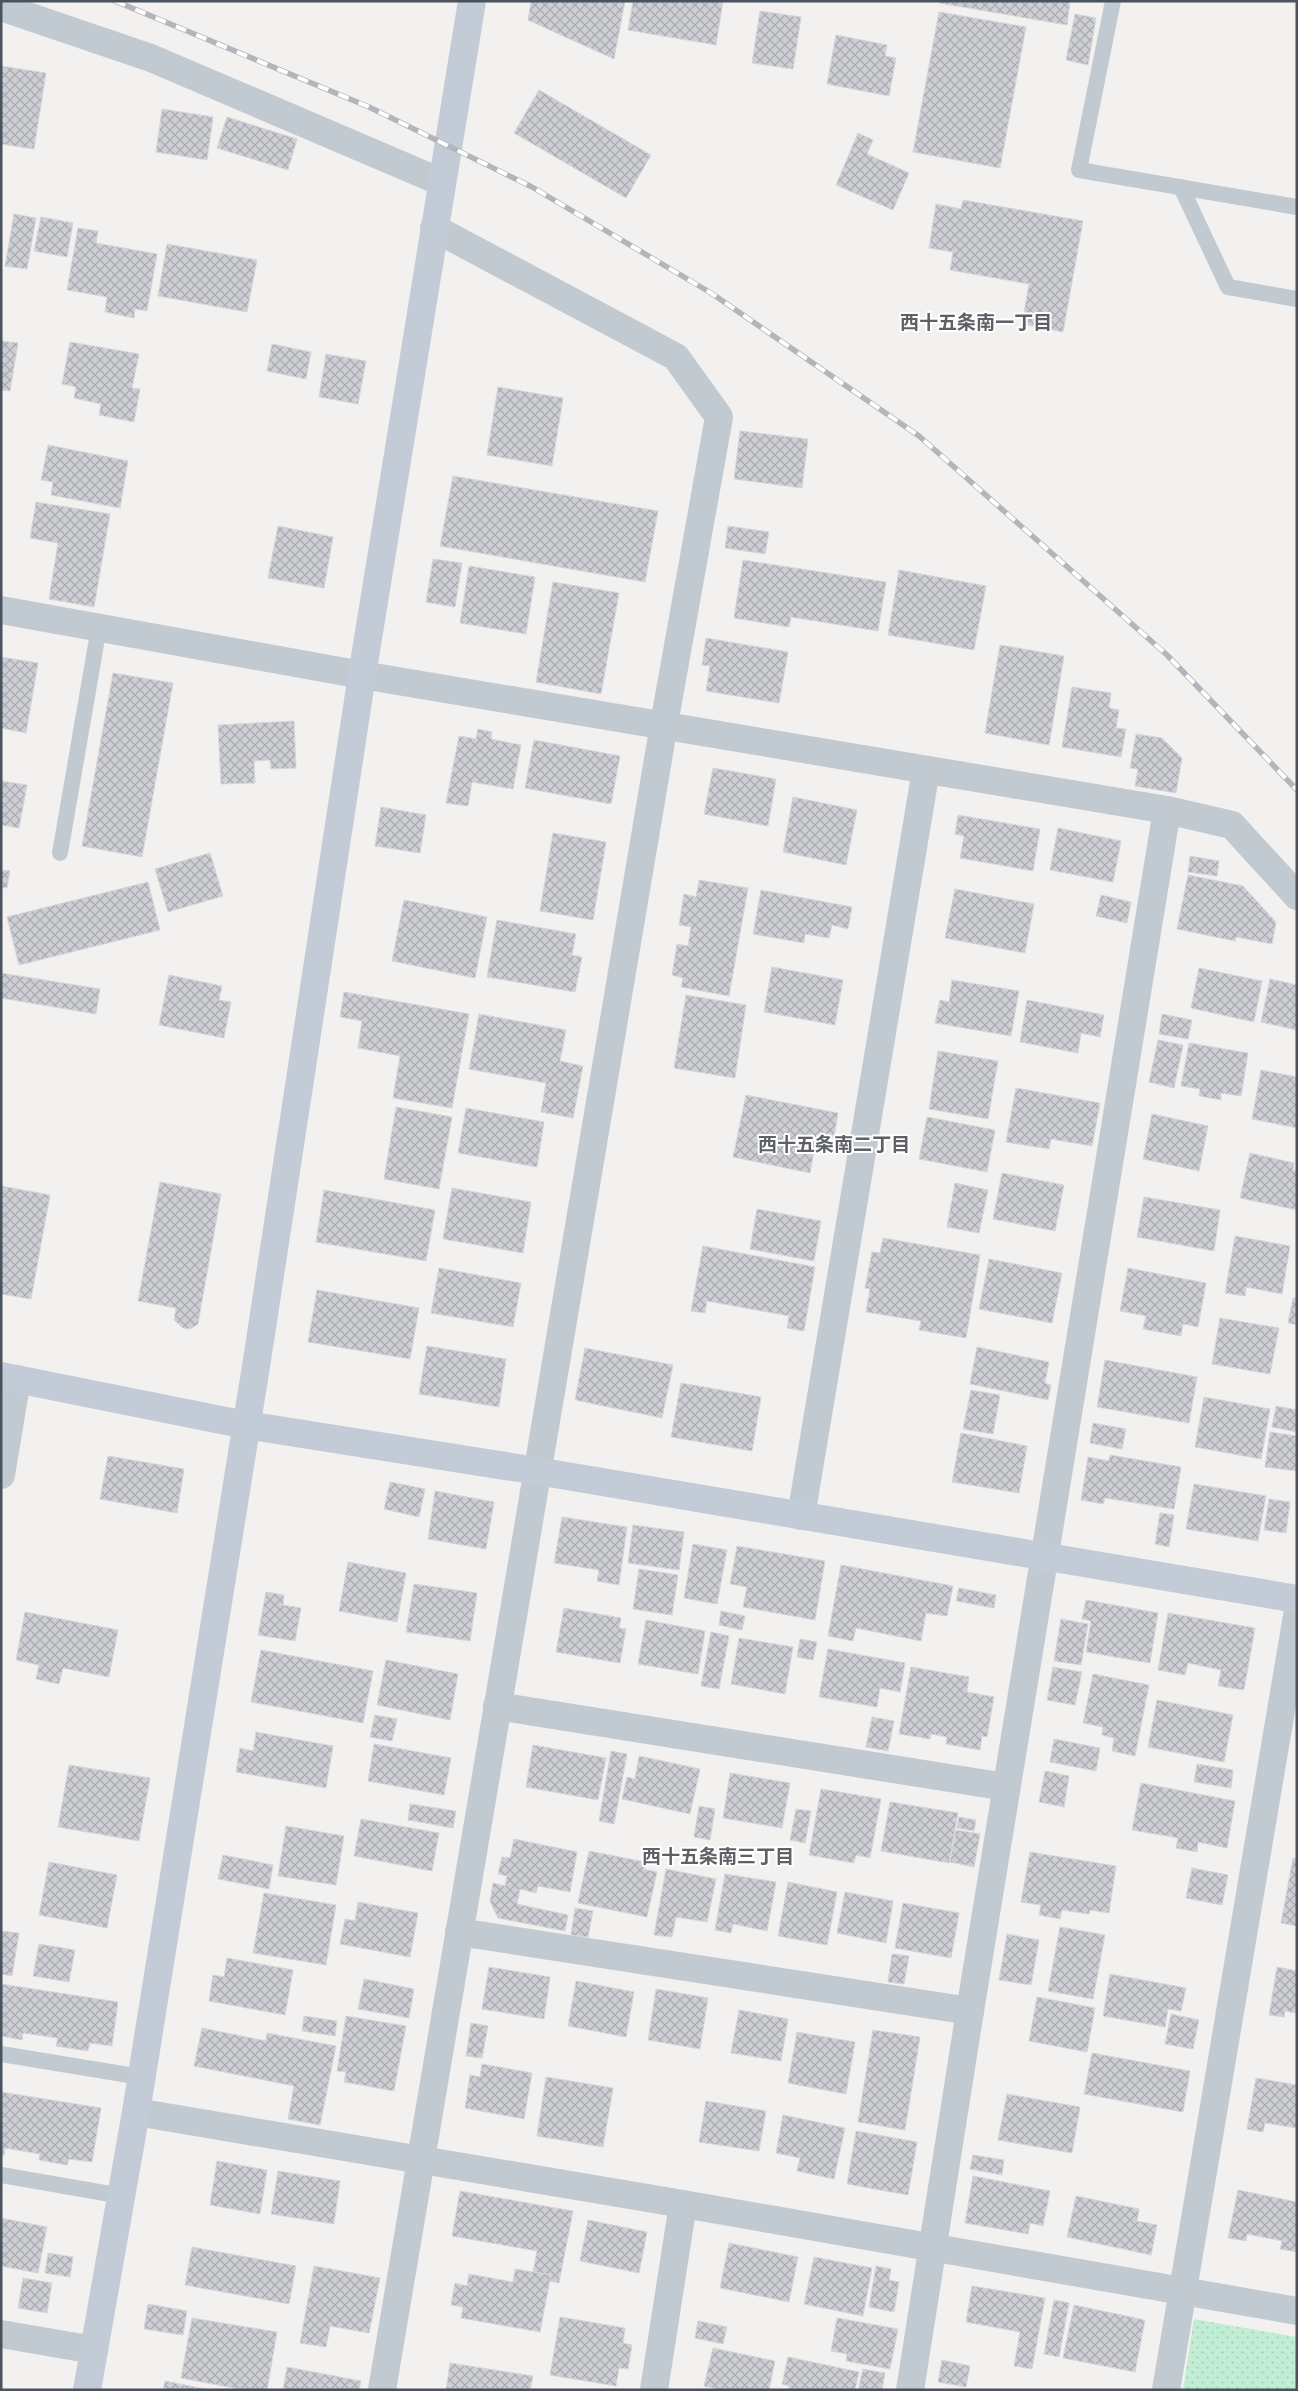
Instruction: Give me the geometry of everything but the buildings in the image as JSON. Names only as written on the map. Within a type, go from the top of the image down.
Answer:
[{"type":"street","points":[[88,2390],[136,2112],[246,1425],[362,675],[472,1]]},
{"type":"street","points":[[1,7],[151,58],[441,182]]},
{"type":"street","points":[[382,2390],[664,724],[719,418],[676,357],[434,228]]},
{"type":"street","points":[[1,610],[362,675],[664,724],[1167,810],[1232,825],[1297,896]]},
{"type":"street","points":[[801,1516],[926,770]]},
{"type":"street","points":[[910,2390],[1006,1787],[1046,1556],[1167,810]]},
{"type":"street","points":[[1,1475],[9,1377],[246,1425],[537,1471],[1297,1599]]},
{"type":"street","points":[[1166,2390],[1297,1616]]},
{"type":"street","points":[[497,1706],[1006,1787]]},
{"type":"street","points":[[459,1932],[970,2011]]},
{"type":"street","points":[[136,2112],[684,2204],[1297,2311]]},
{"type":"street","points":[[654,2390],[684,2204]]},
{"type":"street","points":[[1,2334],[94,2350]]},
{"type":"lane","points":[[1112,1],[1079,170],[1297,207]]},
{"type":"lane","points":[[1181,187],[1228,286],[1297,299]]},
{"type":"lane","points":[[60,853],[99,627]]},
{"type":"lane","points":[[1,2054],[141,2077]]},
{"type":"lane","points":[[1,2175],[122,2196]]},
{"type":"green space","points":[[1194,2319],[1297,2337],[1297,2390],[1183,2390]]},
{"type":"railway","points":[[115,1],[369,107],[532,187],[711,293],[919,436],[1167,655],[1297,790]]},
{"type":"district","name":"西十五条南一丁目","points":[[976,321]]},
{"type":"district","name":"西十五条南二丁目","points":[[834,1143]]},
{"type":"district","name":"西十五条南三丁目","points":[[718,1855]]}]
